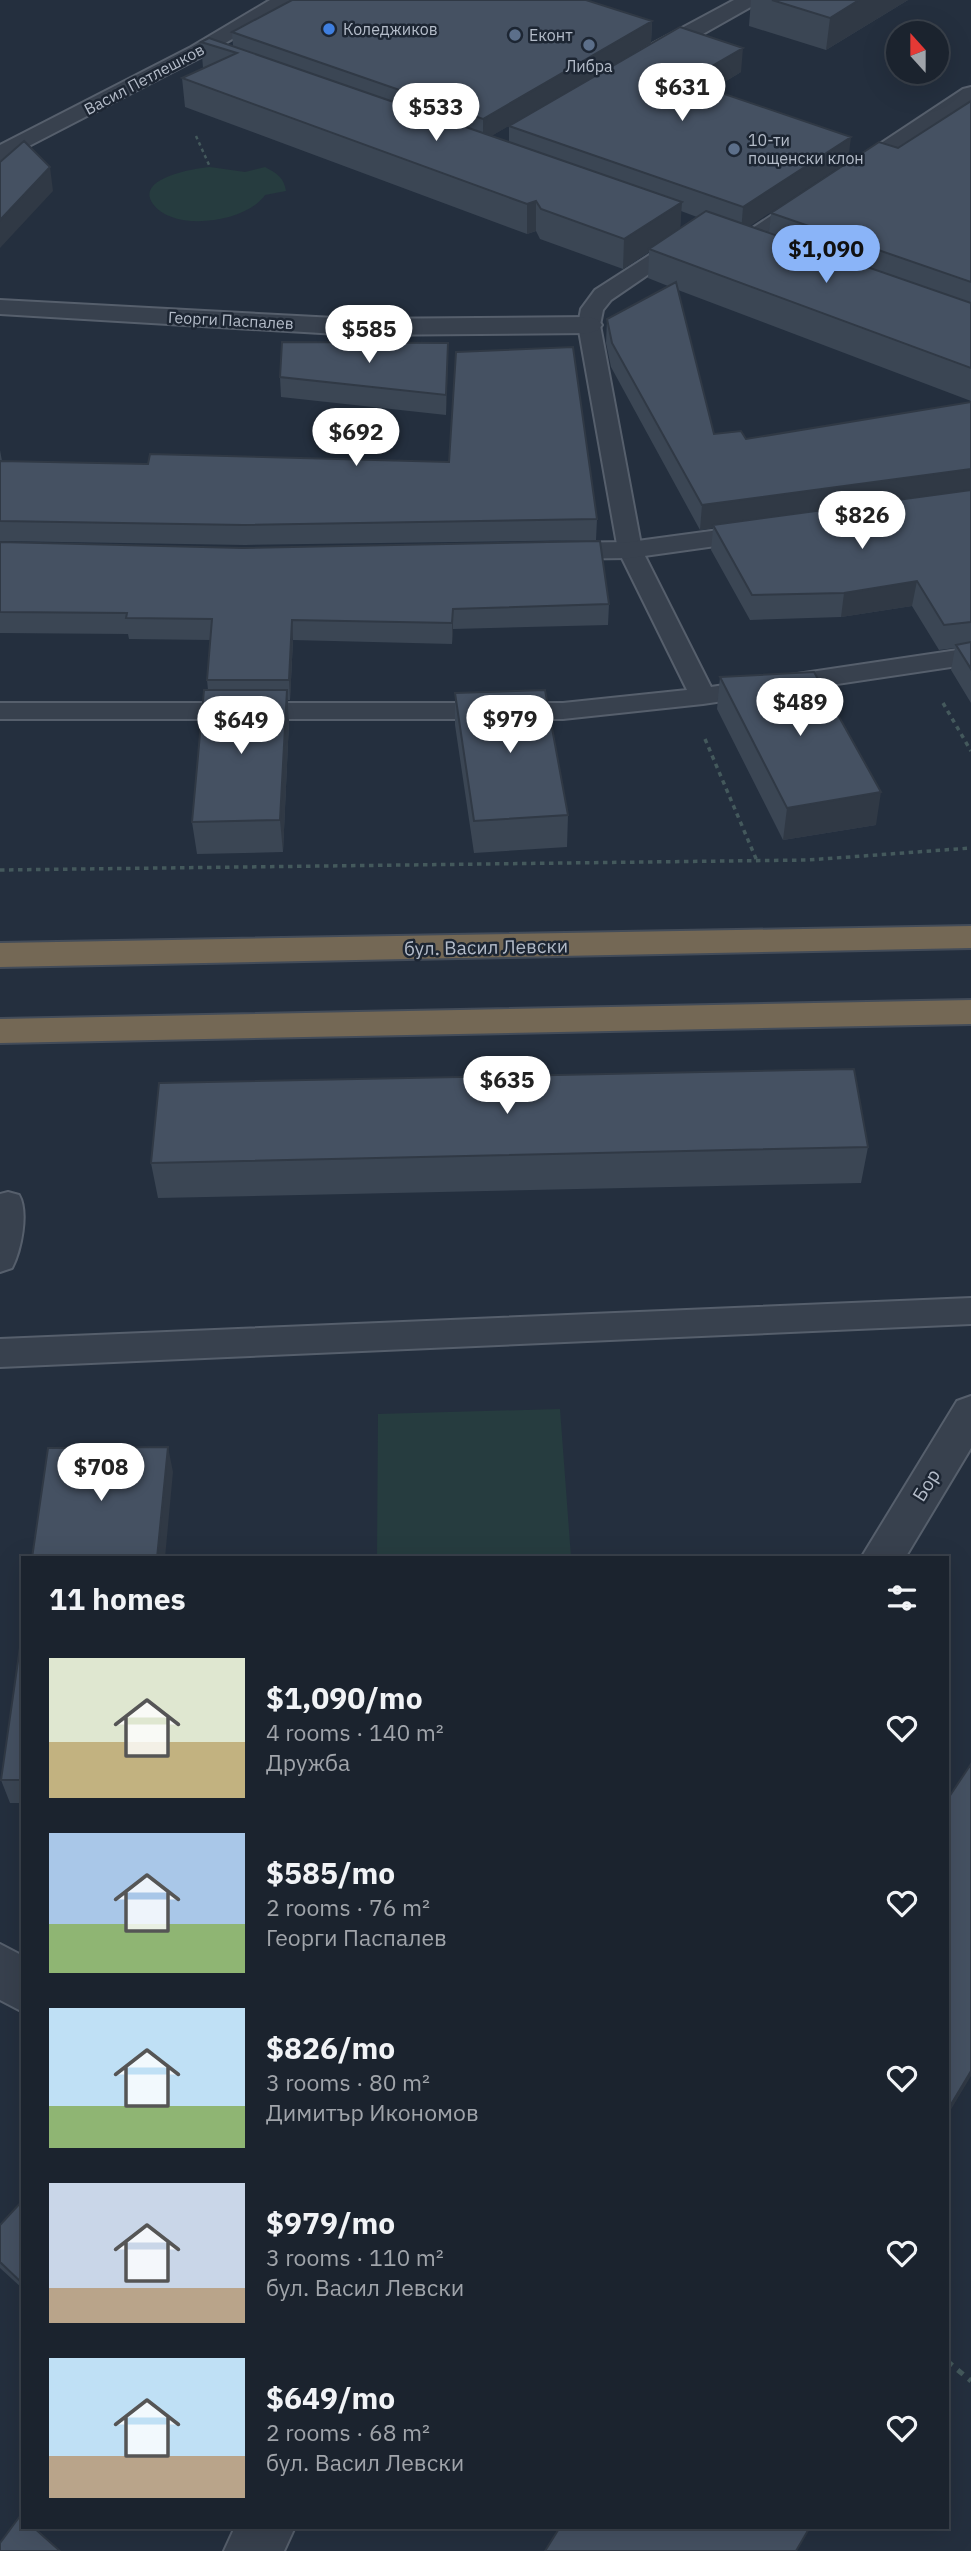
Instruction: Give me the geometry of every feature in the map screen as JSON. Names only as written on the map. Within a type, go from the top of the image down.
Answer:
[{"type":"highway","name":"бул. Васил Левски","points":[[0,955],[971,937]]},
{"type":"highway","points":[[0,1031],[971,1012]]},
{"type":"street","name":"Васил Петлешков","points":[[0,154],[198,51],[281,0]]},
{"type":"street","points":[[624,70],[749,0]]},
{"type":"street","points":[[198,51],[225,60]]},
{"type":"street","points":[[724,236],[971,94]]},
{"type":"street","points":[[677,220],[770,253]]},
{"type":"street","name":"Георги Паспалев","points":[[0,307],[354,327],[589,325]]},
{"type":"street","points":[[520,552],[631,550],[794,527]]},
{"type":"street","name":"Бор","points":[[883,1556],[971,1413]]},
{"type":"street","points":[[0,1968],[21,1986]]},
{"type":"street","points":[[252,2551],[266,2529]]},
{"type":"lane","points":[[695,697],[631,550],[589,325],[592,309],[603,295],[724,236]]},
{"type":"lane","points":[[0,711],[563,711],[695,697],[971,656]]},
{"type":"lane","points":[[0,1259],[8,1204]]},
{"type":"lane","points":[[0,1353],[971,1311]]},
{"type":"path","points":[[196,136],[210,167]]},
{"type":"path","points":[[919,664],[971,751]]},
{"type":"path","points":[[695,697],[757,861]]},
{"type":"path","points":[[0,870],[808,860],[971,848]]},
{"type":"path","points":[[949,2363],[971,2381]]},
{"type":"green space","points":[[210,167],[245,172],[265,167],[281,179],[286,191],[265,195],[243,212],[210,220],[177,219],[163,213],[153,204],[149,195],[152,187],[159,181],[181,172]]},
{"type":"green space","points":[[560,1409],[571,1556],[377,1556],[378,1414]]},
{"type":"building","points":[[292,0],[586,0],[652,21],[483,119],[232,32]]},
{"type":"building","points":[[772,0],[859,0],[830,18]]},
{"type":"building","points":[[680,27],[743,48],[686,81],[851,137],[743,207],[509,126]]},
{"type":"building","points":[[209,38],[682,202],[624,239],[541,209],[536,201],[527,204],[182,78],[237,53],[201,42]]},
{"type":"building","points":[[971,101],[971,282],[771,213],[879,142],[898,148]]},
{"type":"building","points":[[24,141],[50,167],[0,220],[0,162]]},
{"type":"building","points":[[706,211],[971,303],[971,368],[649,249]]},
{"type":"building","points":[[676,282],[714,434],[741,431],[746,439],[971,402],[971,469],[702,505],[612,343],[607,319]]},
{"type":"building","points":[[282,342],[448,343],[446,395],[280,377]]},
{"type":"building","points":[[573,347],[597,519],[243,525],[0,521],[0,461],[148,464],[150,454],[449,462],[456,352]]},
{"type":"building","points":[[971,490],[971,622],[944,625],[917,581],[844,593],[752,595],[713,525]]},
{"type":"building","points":[[600,541],[609,604],[453,609],[452,623],[292,620],[289,680],[207,680],[212,619],[126,618],[127,613],[0,612],[0,542],[243,548]]},
{"type":"building","points":[[971,642],[971,669],[956,645]]},
{"type":"building","points":[[814,672],[881,792],[787,808],[720,677]]},
{"type":"building","points":[[204,690],[287,690],[280,820],[192,822]]},
{"type":"building","points":[[545,690],[568,815],[474,821],[455,693]]},
{"type":"building","points":[[854,1069],[868,1147],[151,1163],[159,1083]]},
{"type":"building","points":[[168,1447],[157,1556],[32,1556],[48,1448]]},
{"type":"building","points":[[21,1640],[21,1780],[1,1780]]},
{"type":"building","points":[[971,1764],[971,2071],[949,2108],[949,1797]]},
{"type":"building","points":[[21,2202],[21,2282],[0,2262],[0,2225]]},
{"type":"building","points":[[20,2516],[21,2529],[35,2529],[60,2551],[0,2551],[0,2543]]},
{"type":"building","points":[[559,2529],[809,2529],[796,2551],[545,2551]]},
{"type":"place","name":"Коледжиков","points":[[329,29]]},
{"type":"place","name":"Еконт","points":[[515,35]]},
{"type":"place","name":"Либра","points":[[589,45]]},
{"type":"place","name":"10-ти пощенски клон","points":[[734,149]]}]
